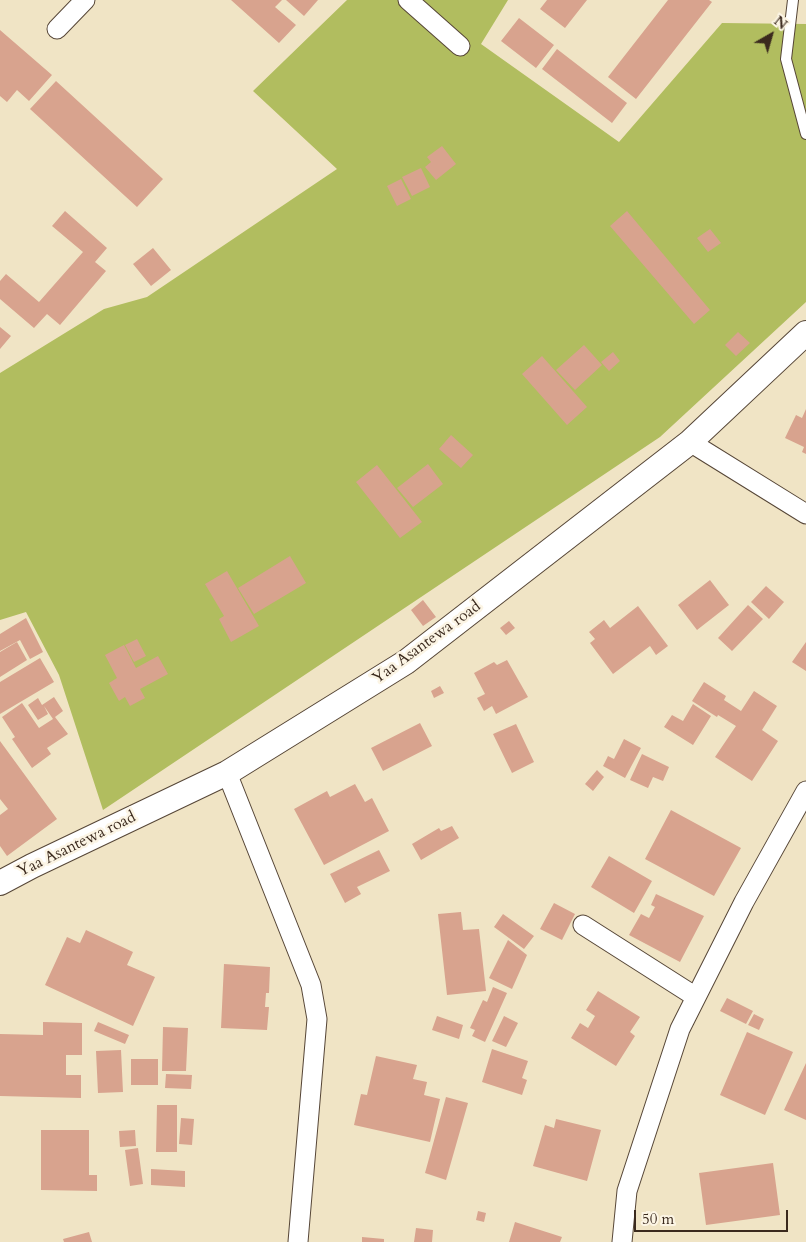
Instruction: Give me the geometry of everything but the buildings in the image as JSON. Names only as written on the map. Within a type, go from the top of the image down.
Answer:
[{"type":"street","points":[[57,29],[85,0]]},
{"type":"street","points":[[408,0],[460,46]]},
{"type":"street","name":"Yaa Asantewa road","points":[[0,883],[227,773],[406,662],[690,442],[806,333]]},
{"type":"street","points":[[690,442],[806,514]]},
{"type":"street","points":[[227,773],[311,985],[317,1019],[298,1242]]},
{"type":"street","points":[[622,1242],[627,1191],[680,1028],[744,902],[806,791]]},
{"type":"street","points":[[583,925],[696,997]]},
{"type":"lane","points":[[793,0],[786,59],[806,134]]},
{"type":"green space","points":[[347,0],[508,0],[481,44],[619,142],[722,23],[806,24],[806,302],[660,437],[103,810],[59,675],[26,612],[0,620],[0,373],[104,309],[147,297],[337,169],[253,91]]}]
